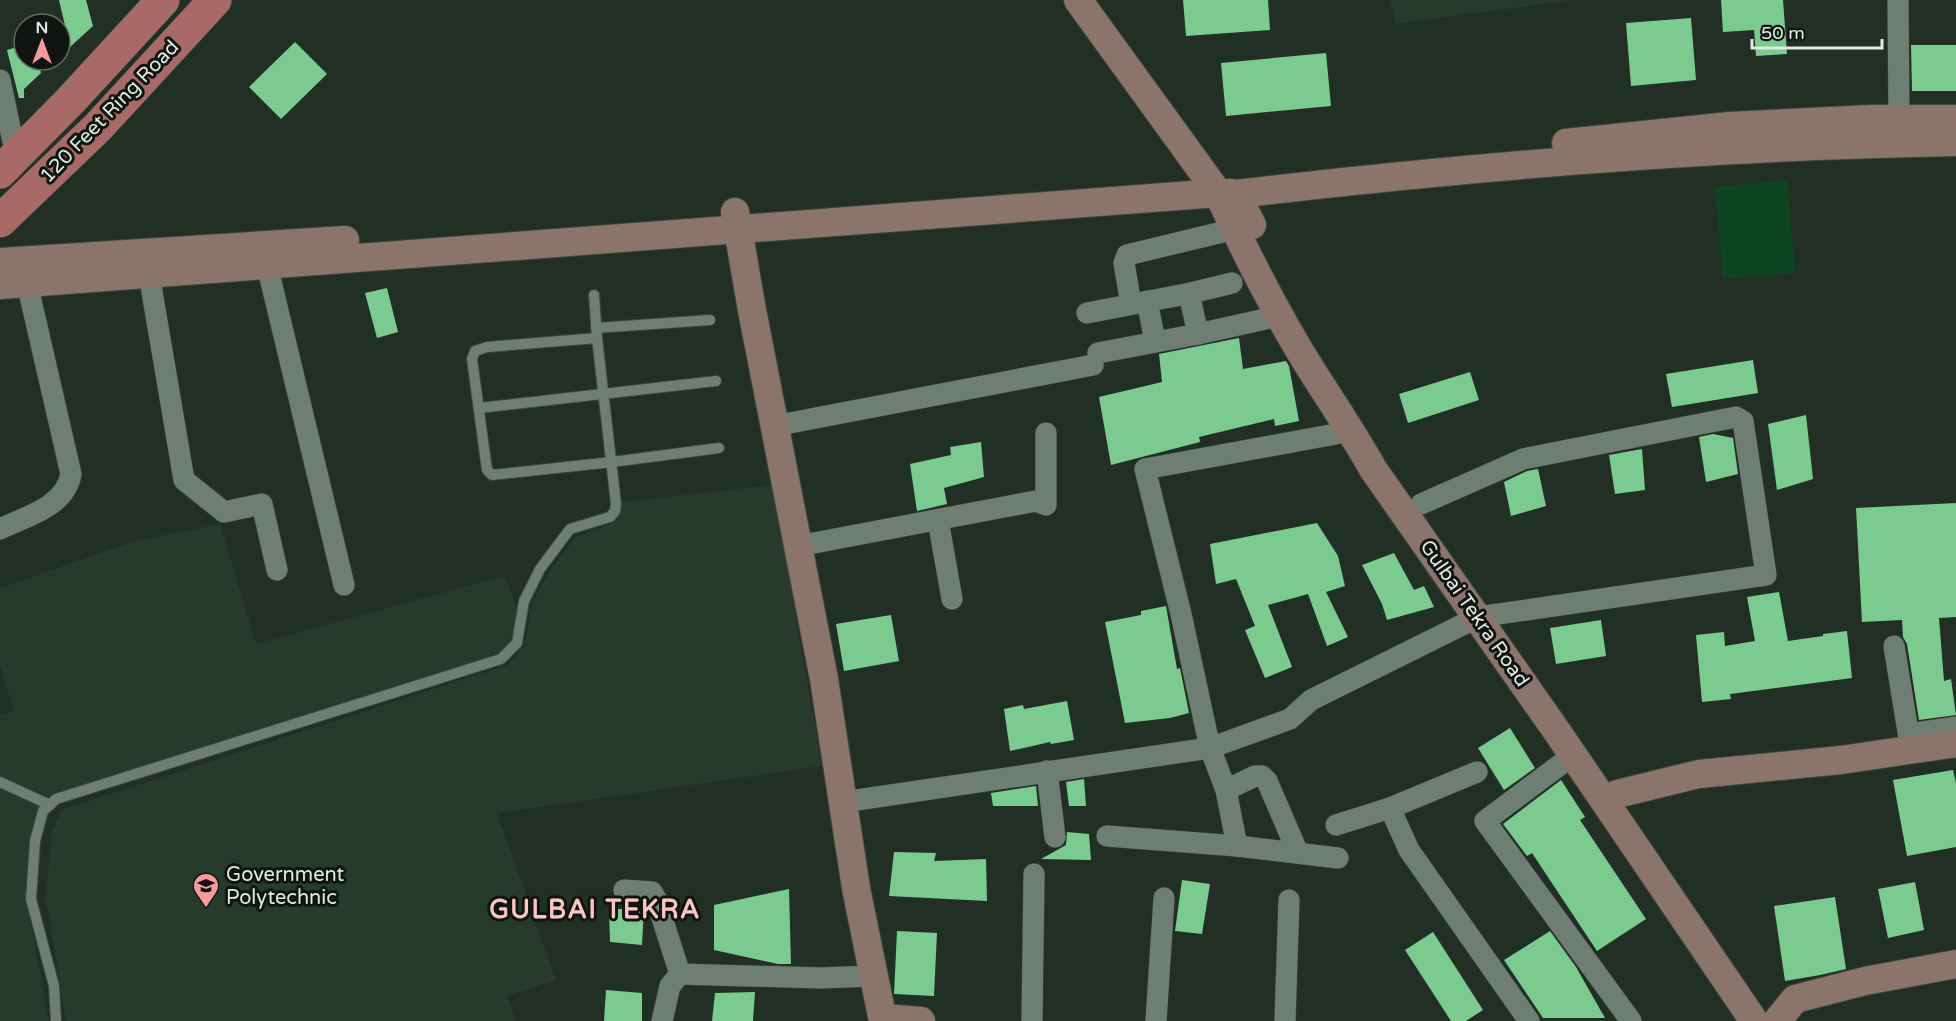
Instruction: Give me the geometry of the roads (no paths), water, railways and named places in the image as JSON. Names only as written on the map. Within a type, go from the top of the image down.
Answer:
[{"type":"main road","name":"120 Feet Ring Road","points":[[8,164],[163,0]]},
{"type":"main road","name":"120 Feet Ring Road","points":[[0,221],[98,127],[215,0]]},
{"type":"main road","name":"Gulbai Tekra Road","points":[[1078,0],[1222,185],[1234,230],[1279,316],[1373,468],[1526,665],[1776,1021]]},
{"type":"main road","name":"Gulbai Tekra Road","points":[[1098,0],[1222,185],[1379,442],[1421,504],[1573,755],[1754,1021]]},
{"type":"main road","points":[[1222,185],[1730,126],[1956,119]]},
{"type":"main road","points":[[0,262],[365,239],[736,220],[1730,149],[1956,142]]},
{"type":"main road","points":[[14,284],[267,265],[736,220]]},
{"type":"main road","points":[[736,220],[824,679],[856,888],[883,1020],[921,1021]]},
{"type":"main road","points":[[1617,794],[1699,774],[1841,760],[1910,742],[1956,743]]},
{"type":"main road","points":[[1776,1021],[1795,999],[1865,981],[1956,964]]},
{"type":"street","points":[[1898,0],[1899,119]]},
{"type":"street","points":[[0,80],[8,164]]},
{"type":"street","points":[[1155,341],[1124,263],[1127,255],[1234,230]]},
{"type":"street","points":[[267,265],[344,585]]},
{"type":"street","points":[[149,274],[184,480],[224,512],[262,504],[277,570]]},
{"type":"street","points":[[1087,313],[1232,283]]},
{"type":"street","points":[[0,529],[54,503],[69,486],[71,474],[14,284]]},
{"type":"street","points":[[1191,293],[1190,298],[1198,334]]},
{"type":"street","points":[[774,426],[1096,359],[1155,341],[1279,316]]},
{"type":"street","points":[[843,802],[1210,748],[1290,719],[1311,700],[1487,616],[1766,576],[1743,421],[1736,417],[1523,459],[1421,504]]},
{"type":"street","points":[[1237,846],[1226,790],[1210,748],[1181,614],[1144,469],[1352,431]]},
{"type":"street","points":[[798,546],[1036,501],[1046,505],[1046,433]]},
{"type":"street","points":[[938,520],[952,599]]},
{"type":"street","points":[[1894,646],[1910,742],[1956,727]]},
{"type":"street","points":[[1573,755],[1485,821],[1631,1021]]},
{"type":"street","points":[[1047,771],[1055,837]]},
{"type":"street","points":[[1336,825],[1390,808],[1477,772]]},
{"type":"street","points":[[1226,790],[1255,776],[1262,776],[1267,781],[1298,854]]},
{"type":"street","points":[[1390,808],[1409,850],[1529,1021]]},
{"type":"street","points":[[1107,836],[1237,846],[1338,858]]},
{"type":"street","points":[[1032,1021],[1034,874]]},
{"type":"street","points":[[624,890],[652,891],[680,974]]},
{"type":"street","points":[[1156,1021],[1164,898]]},
{"type":"street","points":[[1285,1021],[1289,900]]},
{"type":"street","points":[[680,974],[821,978],[873,976]]},
{"type":"street","points":[[662,1021],[670,986],[680,974]]},
{"type":"lane","points":[[56,1021],[54,986],[31,899],[35,841],[43,811],[56,799],[501,659],[517,643],[524,601],[540,569],[570,529],[610,517],[615,511],[594,295]]},
{"type":"lane","points":[[710,320],[487,347],[475,351],[472,359],[487,470],[492,476],[719,448]]},
{"type":"lane","points":[[479,408],[717,381]]},
{"type":"lane","points":[[0,782],[50,805]]},
{"type":"place","name":"Government Polytechnic","points":[[206,909]]},
{"type":"district","name":"GULBAI TEKRA","points":[[595,909]]}]
